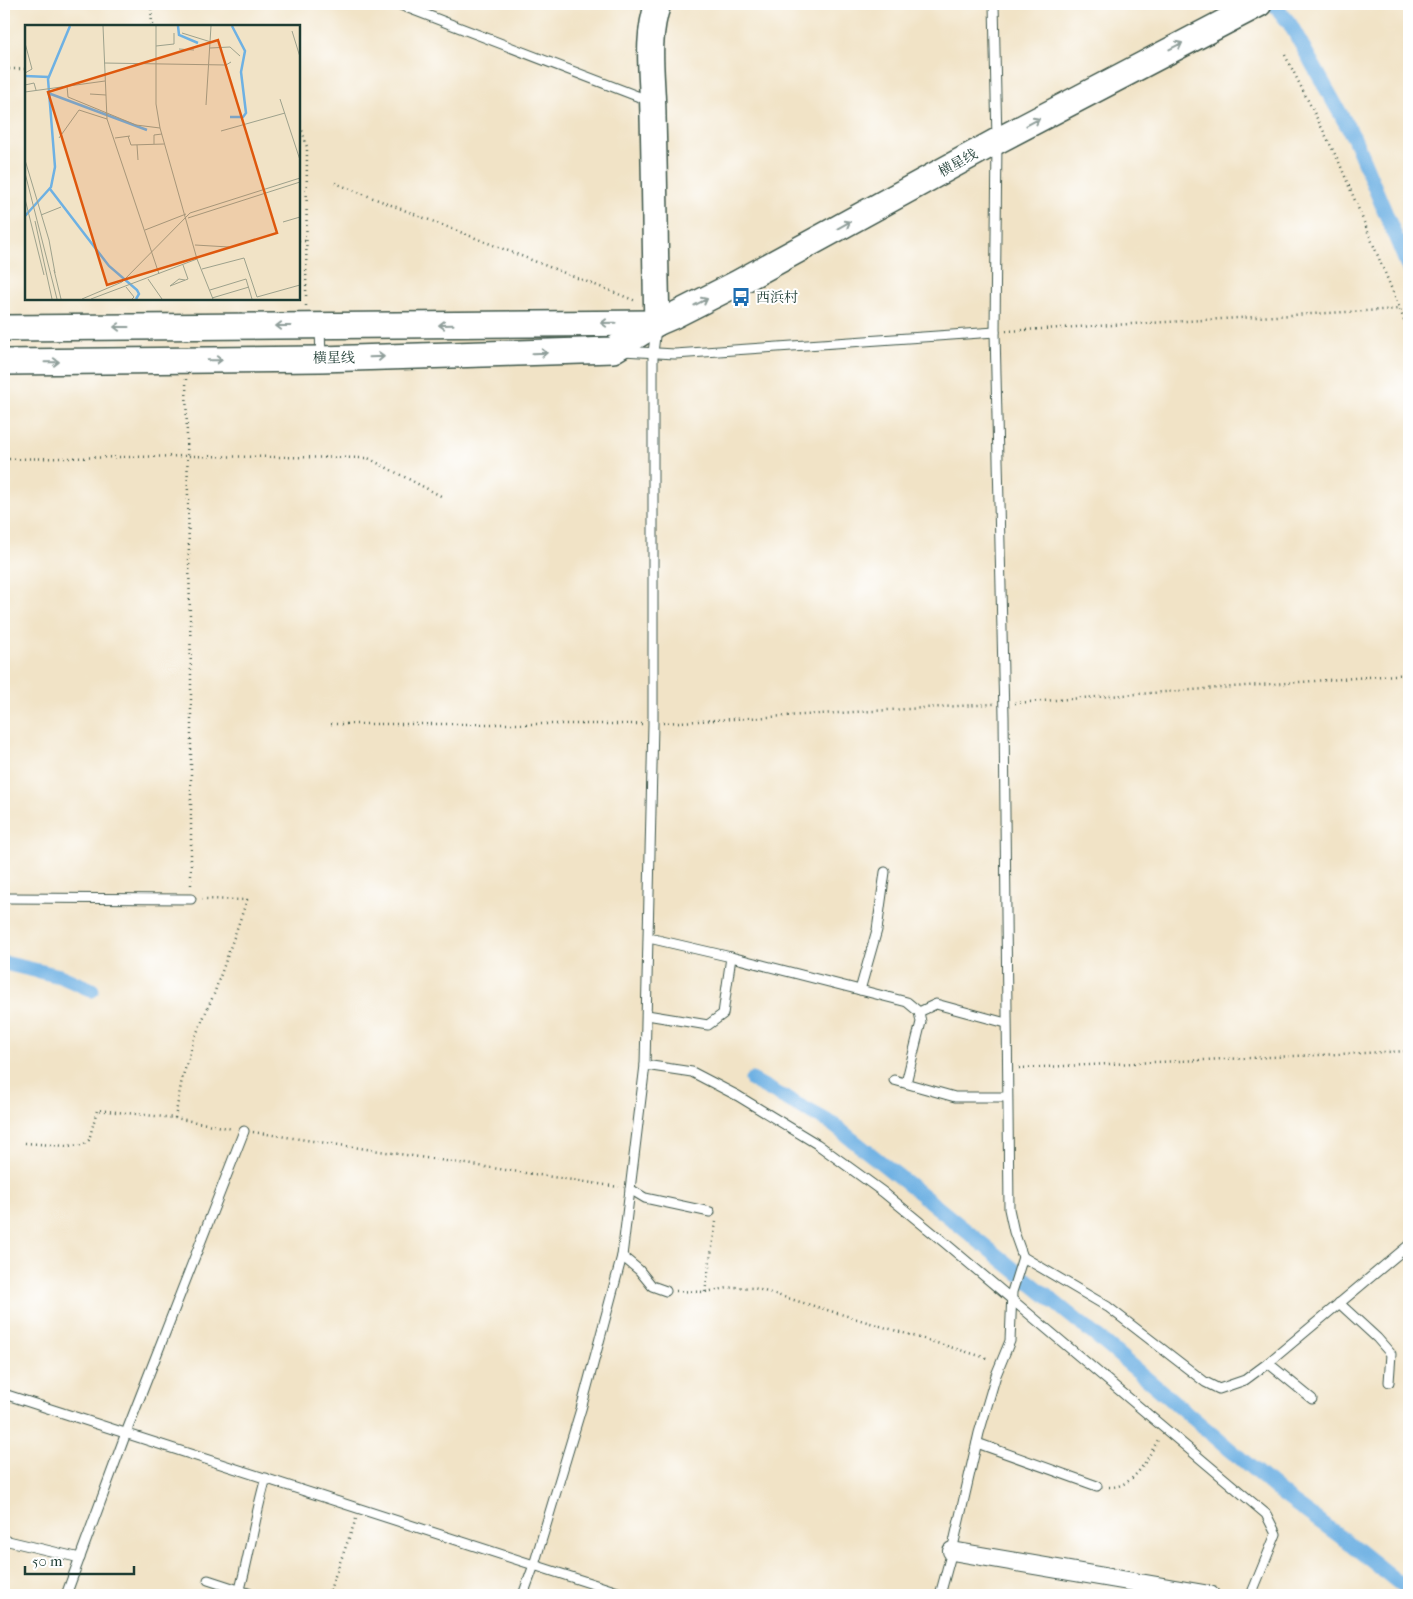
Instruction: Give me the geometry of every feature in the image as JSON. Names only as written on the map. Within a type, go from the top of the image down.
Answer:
[{"type":"street","points":[[657,316],[653,102],[650,45],[652,26],[658,4]]},
{"type":"street","name":"横星线","points":[[4,328],[313,326],[672,317],[997,141],[1252,7]]},
{"type":"street","name":"横星线","points":[[4,362],[321,359],[613,350],[657,316]]},
{"type":"street","points":[[952,1551],[1210,1595]]},
{"type":"lane","points":[[398,4],[653,102]]},
{"type":"lane","points":[[994,4],[997,141],[995,332],[1004,704],[1007,1097],[1009,1209],[1014,1232],[1024,1257],[1108,1307],[1205,1382],[1219,1389],[1245,1380],[1268,1363],[1409,1245]]},
{"type":"lane","points":[[523,1595],[534,1565],[581,1409],[622,1256],[645,1065],[653,724],[653,352],[657,316]]},
{"type":"lane","points":[[313,326],[321,359]]},
{"type":"lane","points":[[613,350],[675,354],[995,332]]},
{"type":"lane","points":[[860,990],[876,930],[885,872]]},
{"type":"lane","points":[[4,898],[192,899]]},
{"type":"lane","points":[[649,938],[731,956],[907,1002],[919,1012],[922,1022],[906,1084]]},
{"type":"lane","points":[[647,1014],[708,1025],[723,1014],[731,956]]},
{"type":"lane","points":[[919,1012],[936,1004],[1006,1023]]},
{"type":"lane","points":[[645,1065],[692,1072],[738,1096],[817,1144],[883,1192],[1012,1296],[1164,1429],[1266,1514],[1276,1534],[1251,1595]]},
{"type":"lane","points":[[894,1080],[955,1097],[1007,1097]]},
{"type":"lane","points":[[66,1595],[126,1433],[244,1130]]},
{"type":"lane","points":[[630,1188],[645,1198],[710,1212]]},
{"type":"lane","points":[[622,1256],[652,1286],[666,1291]]},
{"type":"lane","points":[[940,1595],[952,1551],[976,1443],[996,1375],[1010,1341],[1012,1296],[1024,1257]]},
{"type":"lane","points":[[1339,1303],[1377,1338],[1391,1354],[1389,1382]]},
{"type":"lane","points":[[1268,1363],[1312,1399]]},
{"type":"lane","points":[[4,1394],[627,1595]]},
{"type":"lane","points":[[976,1443],[1097,1486]]},
{"type":"lane","points":[[240,1589],[266,1478]]},
{"type":"lane","points":[[4,1540],[80,1558]]},
{"type":"lane","points":[[208,1580],[254,1595]]},
{"type":"path","points":[[151,4],[152,25]]},
{"type":"path","points":[[1285,55],[1339,162],[1409,334]]},
{"type":"path","points":[[4,69],[25,69]]},
{"type":"path","points":[[300,128],[307,146],[306,241],[313,326]]},
{"type":"path","points":[[335,183],[657,316]]},
{"type":"path","points":[[300,241],[306,241]]},
{"type":"path","points":[[995,332],[1400,309]]},
{"type":"path","points":[[175,1118],[182,1079],[194,1039],[214,994],[247,900],[192,899],[191,676],[185,360]]},
{"type":"path","points":[[4,459],[187,456],[368,458],[441,496]]},
{"type":"path","points":[[331,724],[653,724],[1004,704],[1409,674]]},
{"type":"path","points":[[1007,1068],[1409,1051]]},
{"type":"path","points":[[25,1143],[66,1146],[83,1145],[89,1140],[97,1110],[175,1118],[630,1188]]},
{"type":"path","points":[[705,1292],[716,1222],[710,1212]]},
{"type":"path","points":[[666,1291],[705,1292],[734,1287],[754,1288],[1001,1362]]},
{"type":"path","points":[[1097,1486],[1113,1487],[1129,1481],[1141,1468],[1164,1429]]},
{"type":"path","points":[[328,1595],[360,1509]]},
{"type":"waterway","points":[[1274,4],[1290,24],[1354,138],[1409,269]]},
{"type":"waterway","points":[[4,963],[60,976],[92,990]]},
{"type":"waterway","points":[[752,1080],[831,1123],[1101,1340],[1286,1497],[1348,1542],[1409,1591]]},
{"type":"place","name":"西浜村","points":[[741,297]]}]
